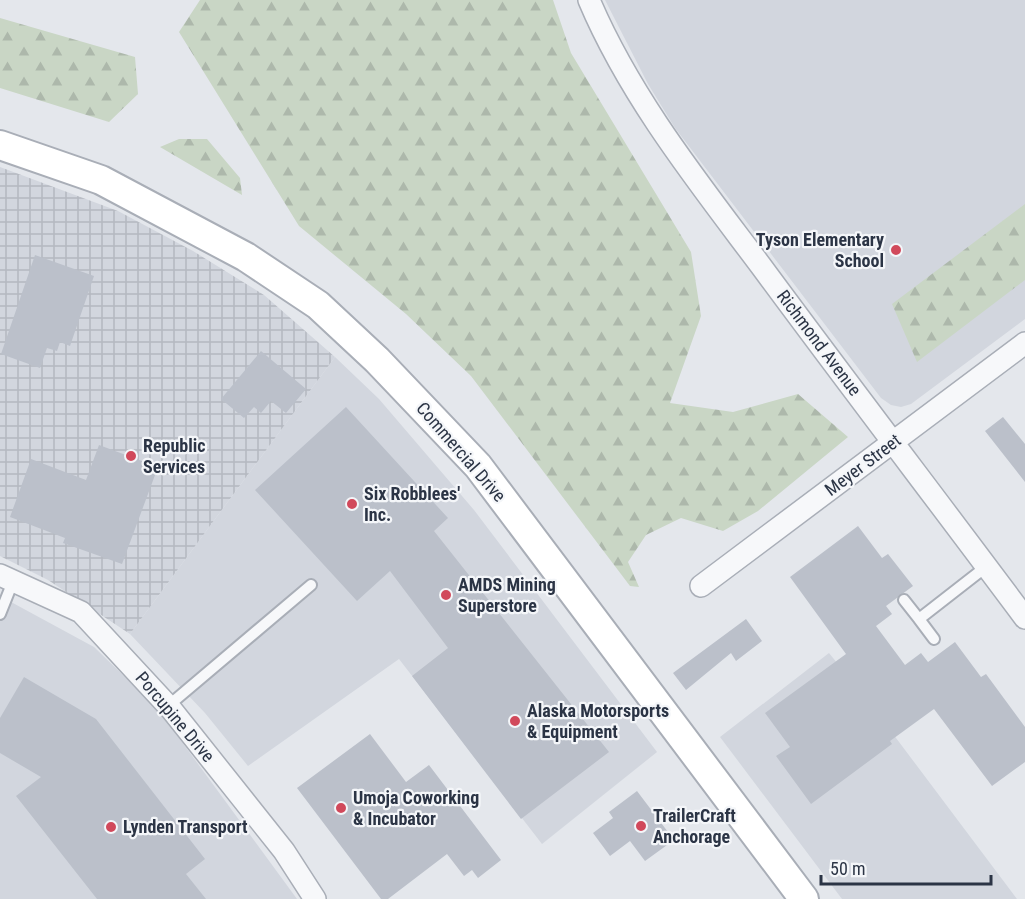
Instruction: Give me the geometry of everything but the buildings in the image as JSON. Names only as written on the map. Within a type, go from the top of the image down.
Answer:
[{"type":"main road","name":"Commercial Drive","points":[[0,145],[101,180],[246,257],[318,305],[378,360],[478,466],[804,899]]},
{"type":"street","name":"Richmond Avenue","points":[[589,0],[601,28],[645,106],[714,203],[1025,618]]},
{"type":"street","name":"Meyer Street","points":[[701,586],[1025,343]]},
{"type":"street","name":"Porcupine Drive","points":[[7,577],[81,612],[168,706],[284,851],[315,899]]},
{"type":"lane","points":[[919,619],[987,566]]},
{"type":"lane","points":[[0,614],[7,577]]},
{"type":"lane","points":[[168,706],[311,585]]},
{"type":"lane","points":[[904,600],[934,639]]},
{"type":"shaded area","name":"Tyson Elementary School","points":[[605,0],[1025,0],[1025,319],[911,404],[901,407],[891,405],[881,398],[675,128],[648,84]]},
{"type":"shaded area","name":"Republic Services","points":[[0,167],[118,211],[193,251],[264,295],[335,357],[130,634],[48,580],[0,556]]},
{"type":"shaded area","points":[[335,357],[379,399],[474,510],[657,752],[542,844],[399,659],[248,766],[205,713],[130,634]]},
{"type":"shaded area","name":"Lynden Transport","points":[[0,596],[94,647],[157,708],[297,899],[0,899]]},
{"type":"shaded area","points":[[829,653],[872,706],[1017,899],[842,899],[720,737]]},
{"type":"green space","points":[[200,0],[553,0],[571,53],[691,252],[701,316],[670,403],[733,412],[798,394],[848,437],[758,511],[723,531],[681,518],[646,535],[628,562],[639,587],[630,586],[471,376],[406,314],[299,226],[179,32]]},
{"type":"green space","points":[[0,18],[135,57],[138,94],[109,122],[0,88]]},
{"type":"green space","points":[[179,139],[207,139],[240,178],[242,195],[160,147]]},
{"type":"green space","points":[[1025,204],[1025,280],[917,362],[892,304]]},
{"type":"place","name":"Tyson Elementary School","points":[[896,250]]},
{"type":"place","name":"Republic Services","points":[[131,456]]},
{"type":"place","name":"Six Robblees' Inc.","points":[[352,504]]},
{"type":"place","name":"AMDS Mining Superstore","points":[[446,595]]},
{"type":"place","name":"Alaska Motorsports & Equipment","points":[[515,721]]},
{"type":"place","name":"Umoja Coworking & Incubator","points":[[341,808]]},
{"type":"place","name":"TrailerCraft Anchorage","points":[[641,826]]},
{"type":"place","name":"Lynden Transport","points":[[111,827]]}]
